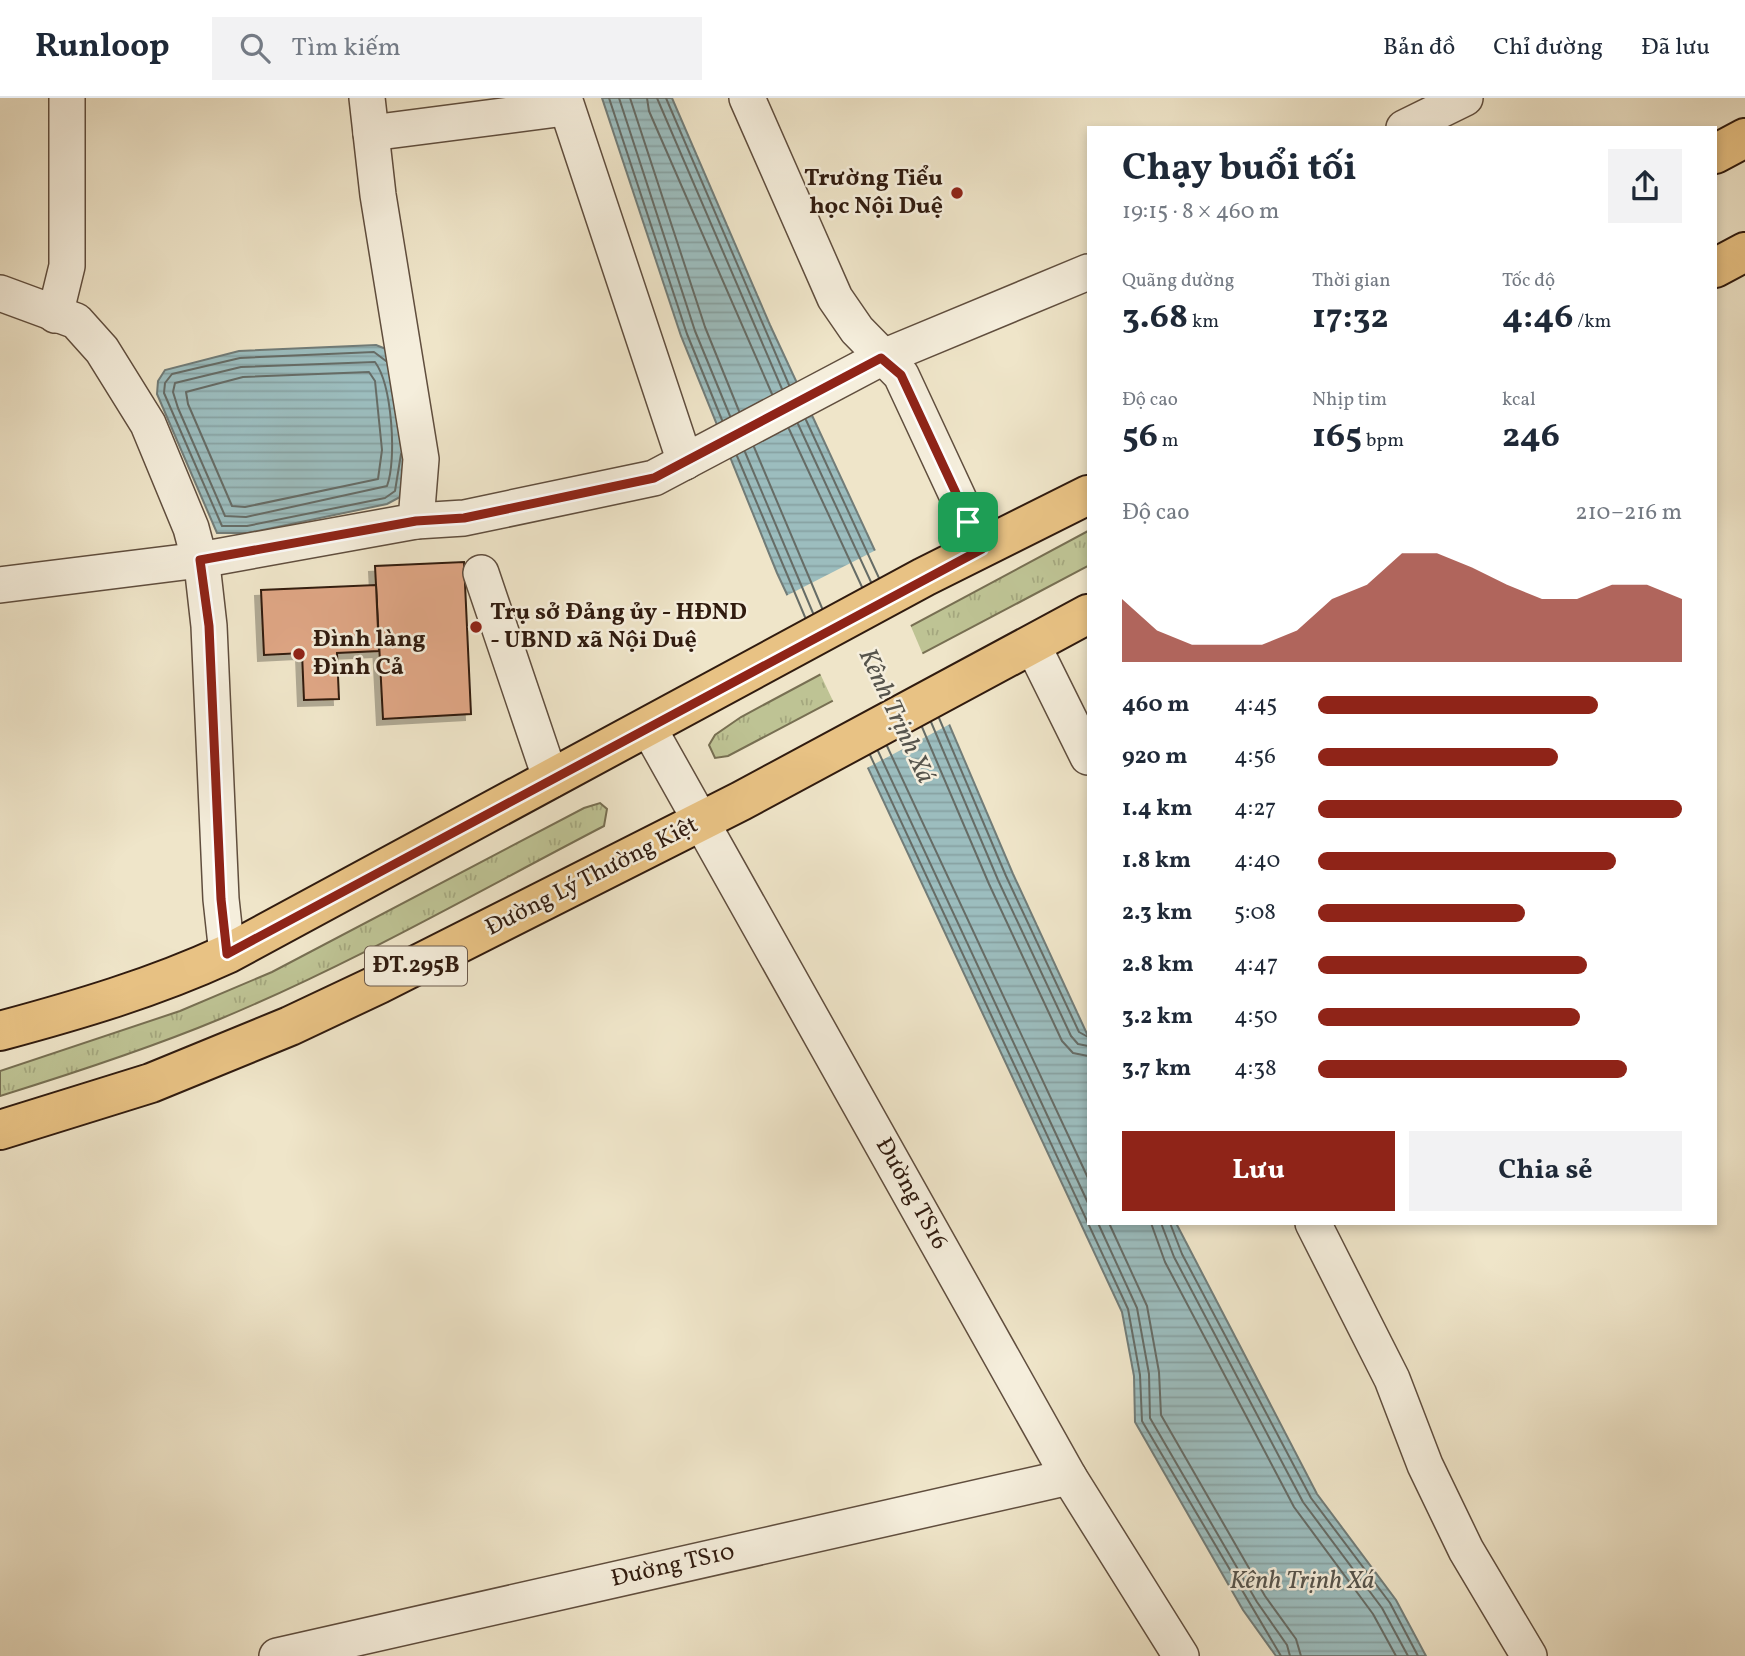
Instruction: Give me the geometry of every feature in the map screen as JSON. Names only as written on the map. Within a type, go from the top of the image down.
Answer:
[{"type":"main road","points":[[1717,153],[1745,138]]},
{"type":"main road","points":[[0,1031],[113,1000],[179,976],[227,954],[924,577],[1087,496]]},
{"type":"main road","name":"Đường Lý Thường Kiệt","points":[[0,1130],[151,1083],[290,1026],[486,932],[700,822],[1087,615]]},
{"type":"street","points":[[55,315],[67,266],[67,98]]},
{"type":"street","points":[[367,98],[377,195],[421,459],[416,521]]},
{"type":"street","points":[[747,98],[835,298],[881,358],[901,375],[982,549]]},
{"type":"street","points":[[1408,126],[1465,98]]},
{"type":"street","points":[[370,133],[564,103],[689,460]]},
{"type":"street","points":[[0,585],[200,560],[416,521],[464,518],[608,490],[654,478],[881,358],[1087,272]]},
{"type":"street","points":[[0,293],[76,321],[102,350],[148,424],[191,528],[200,560],[209,626],[221,899],[227,954]]},
{"type":"street","points":[[481,573],[551,780]]},
{"type":"street","points":[[1032,644],[1087,755]]},
{"type":"street","name":"Đường TS16","points":[[648,727],[1069,1477],[1181,1656]]},
{"type":"street","points":[[1314,1225],[1392,1379],[1425,1465],[1466,1550],[1529,1656]]},
{"type":"street","name":"Đường TS10","points":[[278,1656],[1069,1477]]},
{"type":"green space","points":[[1087,532],[1087,567],[728,756],[715,758],[709,745],[715,735],[741,717]]},
{"type":"green space","points":[[600,803],[607,809],[604,826],[318,975],[166,1040],[0,1096],[0,1071],[180,1011],[272,972],[584,808]]},
{"type":"water","name":"Kênh Trịnh Xá","points":[[602,98],[672,98],[770,325],[876,553],[1013,874],[1087,1034],[1087,1225],[1177,1225],[1317,1494],[1396,1600],[1426,1656],[1276,1656],[1243,1610],[1135,1422],[1134,1376],[1122,1312],[777,573],[681,336]]},
{"type":"water","points":[[376,345],[386,349],[408,450],[400,497],[387,504],[248,533],[217,533],[157,394],[158,381],[165,370],[239,351]]},
{"type":"pier","points":[[878,549],[952,723],[865,769],[784,597]]},
{"type":"building","points":[[464,562],[471,714],[383,719],[375,566]]},
{"type":"building","points":[[376,585],[379,651],[337,653],[339,699],[304,700],[302,653],[264,655],[261,590]]},
{"type":"place","name":"Trường Tiểu học Nội Duệ","points":[[957,193]]},
{"type":"place","name":"Trụ sở Đảng ủy - HĐND - UBND xã Nội Duệ","points":[[476,627]]},
{"type":"place","name":"Đình làng Đình Cả","points":[[299,654]]},
{"type":"route","points":[[881,358],[901,375],[968,522],[982,549],[924,577],[387,870],[227,954],[221,899],[209,626],[200,560],[416,521],[464,518],[608,490],[654,478],[881,358]]}]
